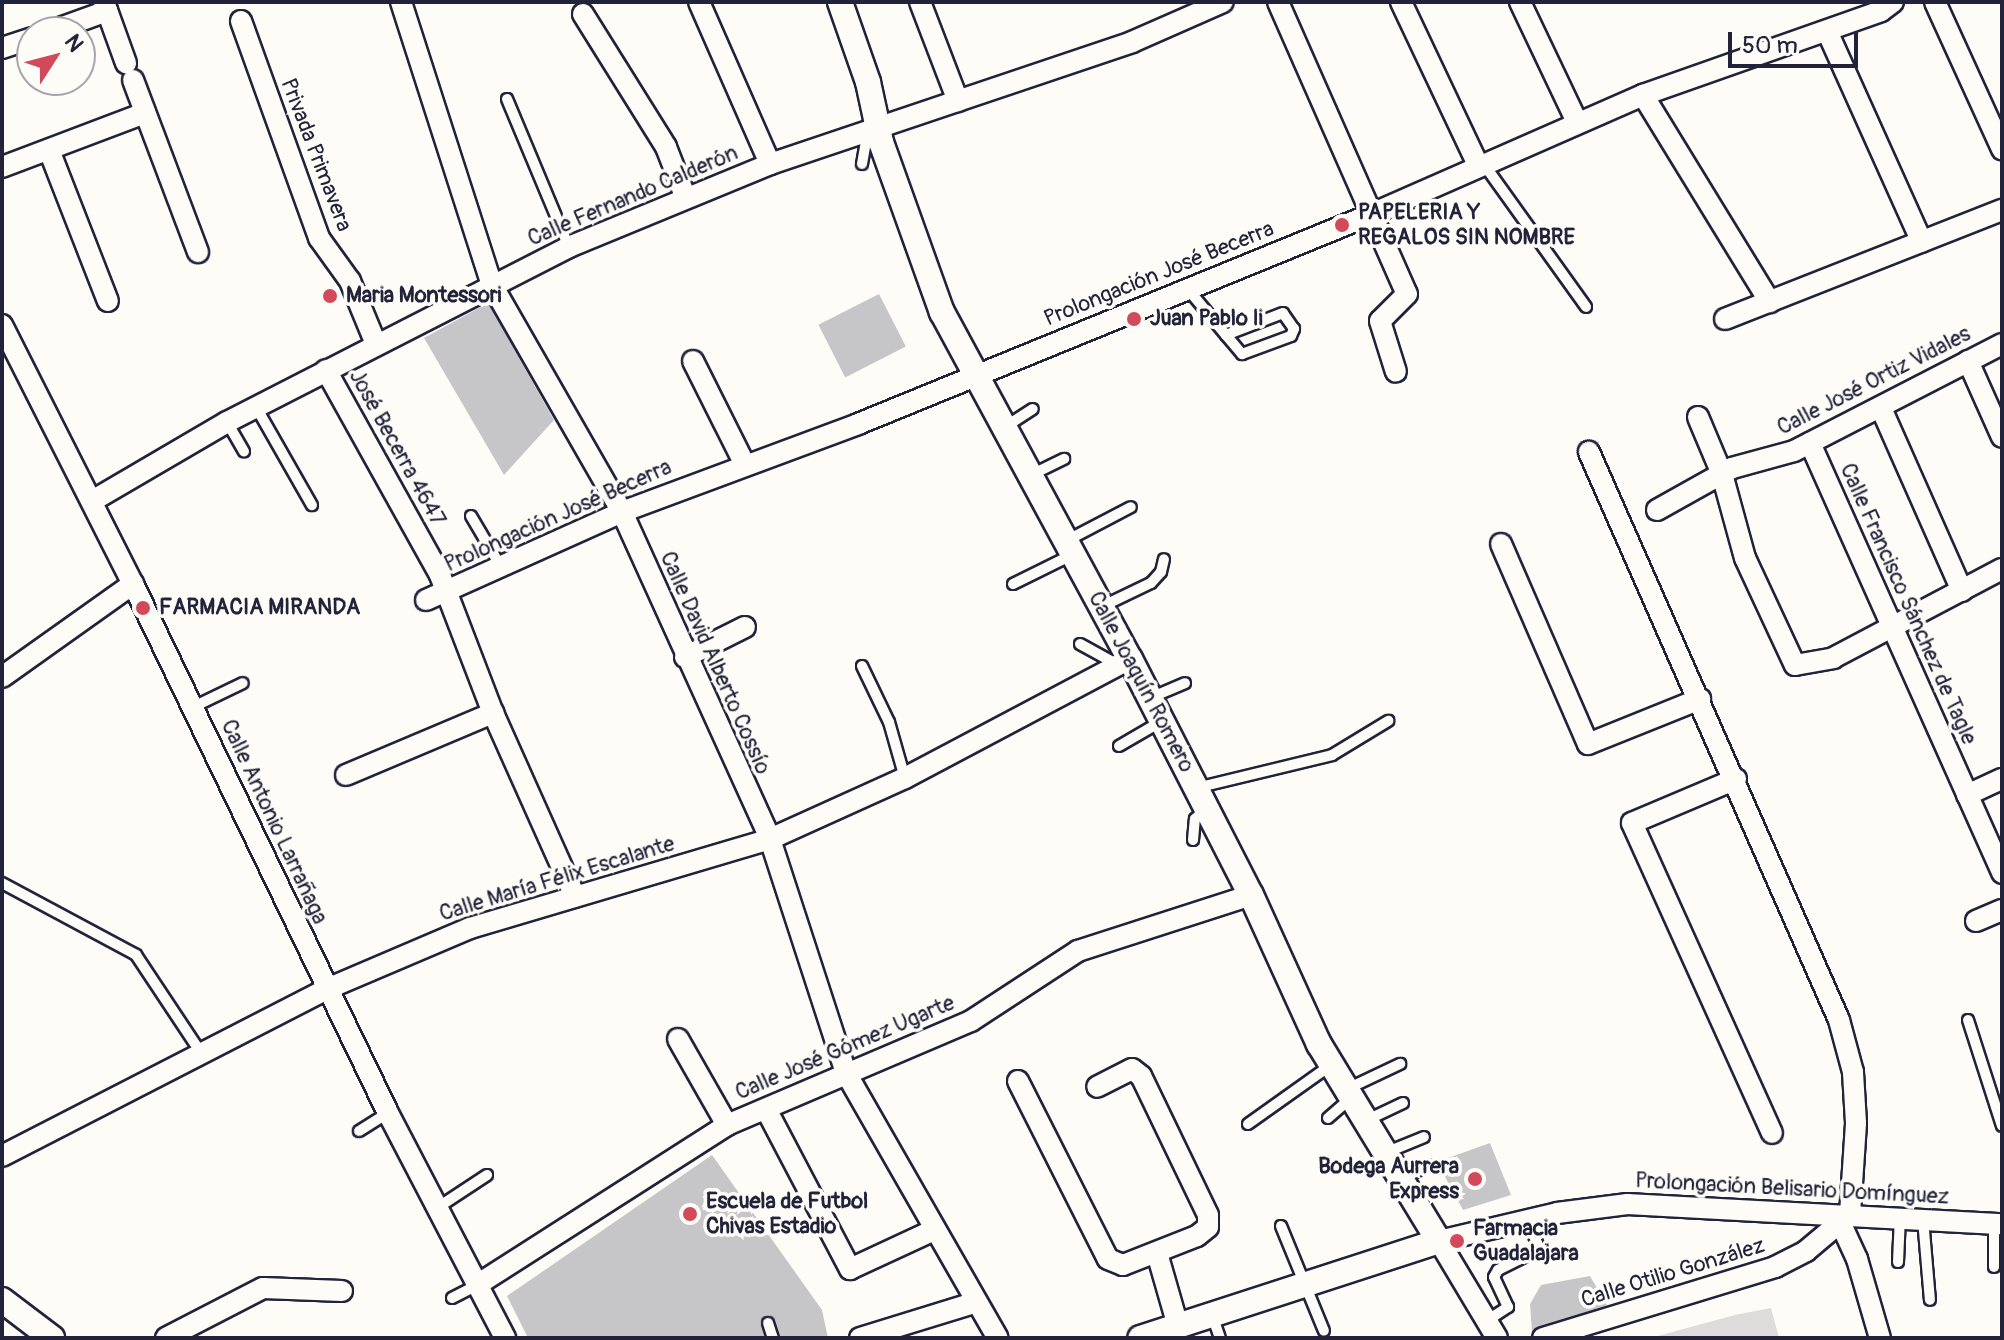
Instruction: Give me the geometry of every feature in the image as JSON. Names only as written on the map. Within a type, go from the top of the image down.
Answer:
[{"type":"street","name":"Calle David Alberto Cossío","points":[[401,2],[492,285],[622,512],[770,839],[846,1073],[998,1338]]},
{"type":"street","points":[[699,2],[770,164]]},
{"type":"street","name":"Calle Joaquín Romero","points":[[840,2],[868,82],[872,130],[942,312],[1102,607],[1126,663],[1162,721],[1251,895],[1331,1065],[1398,1181],[1439,1241],[1492,1329]]},
{"type":"street","points":[[920,2],[958,101]]},
{"type":"street","name":"Calle Fernando Calderón","points":[[92,501],[227,422],[569,247],[685,196],[770,164],[1132,42],[1223,2]]},
{"type":"street","points":[[1278,2],[1407,294],[1380,321],[1396,372]]},
{"type":"street","points":[[1401,2],[1480,164]]},
{"type":"street","points":[[1520,2],[1577,122]]},
{"type":"street","name":"Prolongación José Becerra","points":[[435,597],[622,512],[974,375],[1372,214],[1643,95],[1827,31],[1893,2]]},
{"type":"street","points":[[1935,2],[2002,149]]},
{"type":"street","points":[[85,16],[106,7],[198,252]]},
{"type":"street","points":[[583,14],[666,147],[685,196]]},
{"type":"street","name":"Privada Primavera","points":[[241,21],[319,238],[350,281],[376,344]]},
{"type":"street","points":[[1827,31],[1922,242]]},
{"type":"street","points":[[1643,95],[1770,302]]},
{"type":"street","points":[[2,167],[145,113]]},
{"type":"street","points":[[49,150],[108,301]]},
{"type":"street","points":[[1725,319],[2002,210]]},
{"type":"street","name":"Calle Antonio Larrañaga","points":[[2,325],[133,584],[388,1113],[505,1338]]},
{"type":"street","name":"Calle José Ortiz Vidales","points":[[1657,510],[1722,474],[1810,443],[2002,344]]},
{"type":"street","points":[[693,361],[744,463]]},
{"type":"street","points":[[1968,361],[2002,437]]},
{"type":"street","name":"José Becerra 4647","points":[[326,370],[440,575],[435,597],[493,713],[575,896]]},
{"type":"street","points":[[1881,408],[1962,591]]},
{"type":"street","points":[[1698,417],[1722,474],[1745,558],[1795,665],[1833,658],[1893,630],[2002,569]]},
{"type":"street","name":"Calle Francisco Sánchez de Tagle","points":[[1810,443],[2002,873]]},
{"type":"street","points":[[1589,452],[1736,779],[1839,1020],[1853,1072],[1852,1178],[1845,1218],[1880,1338]]},
{"type":"street","points":[[1501,544],[1588,744],[1700,699]]},
{"type":"street","points":[[2,677],[133,584]]},
{"type":"street","points":[[685,657],[745,627]]},
{"type":"street","name":"Calle María Félix Escalante","points":[[2,1156],[327,989],[470,928],[770,839],[905,778],[1126,663]]},
{"type":"street","points":[[346,775],[493,713]]},
{"type":"street","points":[[1736,779],[1632,823],[1772,1133]]},
{"type":"street","points":[[1967,795],[2002,779]]},
{"type":"street","name":"Calle José Gómez Ugarte","points":[[477,1285],[727,1125],[971,1021],[1078,951],[1251,895]]},
{"type":"street","points":[[1976,921],[2002,910]]},
{"type":"street","points":[[678,1039],[727,1125]]},
{"type":"street","points":[[1018,1081],[1108,1259],[1123,1265],[1197,1236],[1208,1227],[1208,1215],[1141,1076],[1132,1069],[1097,1087]]},
{"type":"street","points":[[766,1109],[850,1269],[934,1230]]},
{"type":"street","points":[[1852,1178],[1873,1216]]},
{"type":"street","name":"Prolongación Belisario Domínguez","points":[[1439,1241],[1526,1219],[1627,1204],[1845,1218],[1873,1216],[1998,1223]]},
{"type":"street","name":"Calle Otilio González","points":[[1543,1338],[1775,1267],[1806,1251],[1845,1218]]},
{"type":"street","points":[[1140,1338],[1439,1241]]},
{"type":"street","points":[[1157,1253],[1178,1326]]},
{"type":"street","points":[[166,1338],[263,1288],[342,1291]]},
{"type":"street","points":[[2,1300],[52,1338]]},
{"type":"street","points":[[860,1338],[977,1302]]},
{"type":"lane","points":[[507,99],[569,247]]},
{"type":"lane","points":[[862,164],[872,130]]},
{"type":"lane","points":[[1480,164],[1586,307]]},
{"type":"lane","points":[[1187,288],[1226,335],[1248,355],[1291,336],[1294,329],[1283,313],[1226,335]]},
{"type":"lane","points":[[256,407],[312,505]]},
{"type":"lane","points":[[1004,427],[1033,409]]},
{"type":"lane","points":[[227,422],[244,452]]},
{"type":"lane","points":[[1031,475],[1064,459]]},
{"type":"lane","points":[[1013,584],[1131,507]]},
{"type":"lane","points":[[471,516],[501,567]]},
{"type":"lane","points":[[1102,607],[1151,583],[1161,572],[1164,559]]},
{"type":"lane","points":[[1080,644],[1126,663]]},
{"type":"lane","points":[[862,666],[889,722],[905,778]]},
{"type":"lane","points":[[193,707],[243,683]]},
{"type":"lane","points":[[1150,698],[1185,683]]},
{"type":"lane","points":[[1119,746],[1162,721]]},
{"type":"lane","points":[[1193,840],[1201,798],[1332,755],[1388,721]]},
{"type":"lane","points":[[2,883],[136,955],[201,1053]]},
{"type":"lane","points":[[1968,1020],[2002,1126]]},
{"type":"lane","points":[[1328,1118],[1348,1095],[1400,1064]]},
{"type":"lane","points":[[1248,1124],[1331,1065]]},
{"type":"lane","points":[[1363,1122],[1403,1103]]},
{"type":"lane","points":[[359,1131],[388,1113]]},
{"type":"lane","points":[[1382,1154],[1424,1137]]},
{"type":"lane","points":[[1398,1181],[1428,1165]]},
{"type":"lane","points":[[437,1208],[487,1175]]},
{"type":"lane","points":[[1898,1262],[1900,1217]]},
{"type":"lane","points":[[1492,1329],[1508,1307],[1494,1277],[1498,1270],[1540,1249],[1526,1219]]},
{"type":"lane","points":[[1923,1219],[1930,1300]]},
{"type":"lane","points":[[1994,1267],[1998,1223]]},
{"type":"lane","points":[[1281,1226],[1324,1331]]},
{"type":"lane","points":[[452,1298],[477,1285]]},
{"type":"lane","points":[[1212,1315],[1220,1338]]},
{"type":"lane","points":[[768,1323],[773,1338]]},
{"type":"shaded area","points":[[1771,1308],[1779,1338],[1650,1338],[1735,1315]]},
{"type":"building","points":[[879,294],[906,347],[845,377],[818,325]]},
{"type":"building","points":[[488,303],[554,420],[504,475],[424,338]]},
{"type":"building","name":"Bodega Aurrera Express","points":[[1490,1143],[1511,1195],[1463,1210],[1437,1162]]},
{"type":"building","name":"Escuela de Futbol Chivas Estadio","points":[[712,1155],[822,1310],[828,1338],[781,1338],[769,1315],[760,1322],[765,1338],[528,1338],[507,1296]]},
{"type":"building","points":[[1590,1276],[1607,1305],[1532,1332],[1530,1304],[1541,1285]]},
{"type":"place","name":"PAPELERIA Y REGALOS SIN NOMBRE","points":[[1342,225]]},
{"type":"place","name":"Maria Montessori","points":[[330,296]]},
{"type":"place","name":"Juan Pablo Ii","points":[[1134,319]]},
{"type":"place","name":"FARMACIA MIRANDA","points":[[143,608]]},
{"type":"place","name":"Bodega Aurrera Express","points":[[1475,1179]]},
{"type":"place","name":"Escuela de Futbol Chivas Estadio","points":[[690,1214]]},
{"type":"place","name":"Farmacia Guadalajara","points":[[1457,1241]]}]
